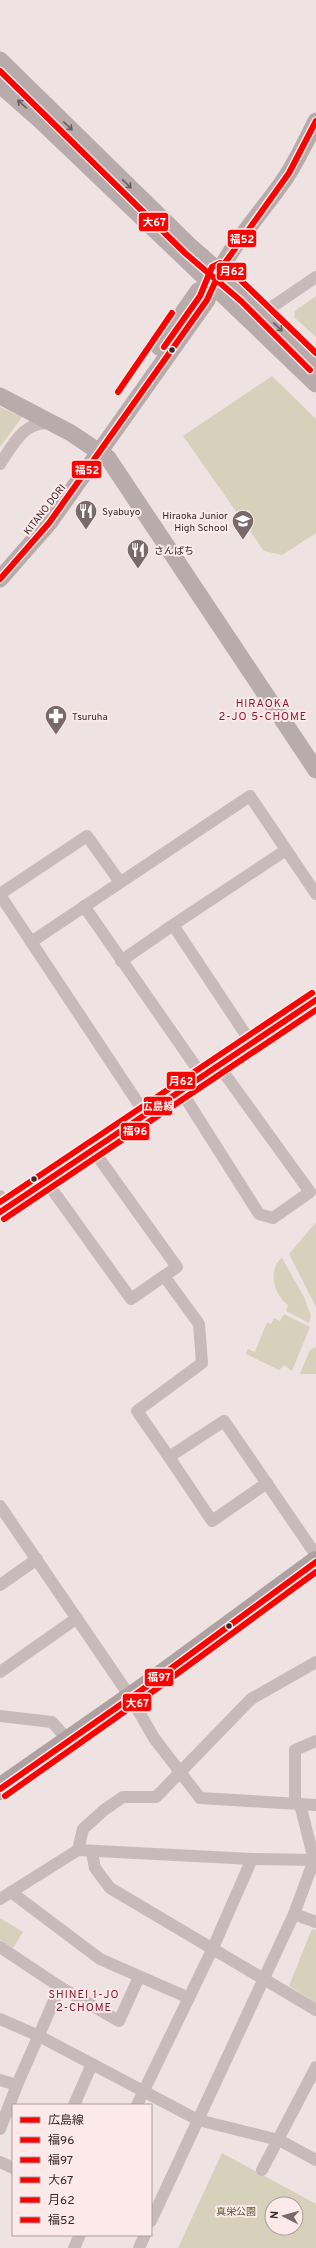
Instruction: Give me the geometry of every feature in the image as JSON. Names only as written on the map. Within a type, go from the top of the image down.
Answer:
[{"type":"highway","points":[[0,1789],[130,1698],[316,1562]]},
{"type":"street","points":[[0,60],[191,247],[215,278],[263,313],[316,364]]},
{"type":"street","points":[[0,84],[215,278],[316,384]]},
{"type":"street","name":"KITANO DORI","points":[[0,563],[95,449],[207,300],[215,278],[300,155],[316,121]]},
{"type":"street","points":[[263,313],[316,277]]},
{"type":"street","points":[[0,396],[95,449],[108,458],[316,770]]},
{"type":"street","points":[[0,464],[24,430],[33,425],[49,423]]},
{"type":"street","name":"KITANO DORI","points":[[0,579],[49,523],[95,449]]},
{"type":"street","points":[[31,942],[250,796],[316,894]]},
{"type":"street","points":[[120,882],[87,836],[0,895],[146,1115]]},
{"type":"street","points":[[121,961],[286,850]]},
{"type":"street","points":[[84,906],[203,1077]]},
{"type":"street","points":[[173,925],[252,1044]]},
{"type":"street","points":[[3,1205],[46,1181],[316,1000]]},
{"type":"street","points":[[181,1091],[259,1214],[273,1218],[310,1192],[219,1066]]},
{"type":"street","points":[[46,1181],[131,1299],[177,1267],[93,1150]]},
{"type":"street","points":[[164,1276],[199,1324],[202,1363],[137,1411],[212,1521],[267,1483]]},
{"type":"street","points":[[169,1457],[224,1421],[316,1555]]},
{"type":"street","points":[[0,1506],[77,1618],[130,1698],[154,1738],[200,1798],[316,1805]]},
{"type":"street","points":[[0,1585],[37,1559]]},
{"type":"street","points":[[0,1672],[77,1618]]},
{"type":"street","points":[[78,1850],[83,1829],[104,1810],[123,1796],[156,1797],[251,1699],[315,1664]]},
{"type":"street","points":[[0,1716],[52,1722],[69,1741]]},
{"type":"street","points":[[152,2220],[294,1914],[315,1860],[297,1803],[295,1750],[316,1741]]},
{"type":"street","points":[[0,1899],[78,1850],[92,1853],[315,1860]]},
{"type":"street","points":[[92,1853],[95,1868],[110,1888],[212,1950],[316,2010]]},
{"type":"street","points":[[137,2104],[212,1950],[252,1859]]},
{"type":"street","points":[[11,1892],[100,1959],[189,1998]]},
{"type":"street","points":[[294,1914],[316,1922]]},
{"type":"street","points":[[0,1947],[60,1987],[119,2021],[139,1977]]},
{"type":"street","points":[[0,2129],[17,2085],[60,1987]]},
{"type":"street","points":[[0,2019],[39,2036],[144,2090],[198,2120],[279,2140],[316,2160]]},
{"type":"street","points":[[74,2104],[92,2064]]},
{"type":"street","points":[[262,2170],[316,2067]]},
{"type":"street","points":[[0,2080],[17,2085]]},
{"type":"street","points":[[0,2162],[12,2168]]},
{"type":"street","points":[[74,2248],[80,2236]]},
{"type":"street","points":[[139,2248],[145,2236]]},
{"type":"green space","points":[[316,296],[316,337],[294,317],[295,311]]},
{"type":"green space","points":[[272,376],[316,419],[316,533],[282,555],[264,551],[183,436]]},
{"type":"green space","points":[[0,407],[22,417],[0,447]]},
{"type":"green space","points":[[316,1222],[316,1307],[289,1254]]},
{"type":"green space","points":[[282,1258],[304,1297],[311,1316],[309,1323],[286,1311],[288,1305],[283,1301],[276,1289],[274,1282],[275,1269],[277,1263]]},
{"type":"green space","points":[[284,1314],[310,1327],[292,1371],[284,1365],[279,1370],[246,1354],[248,1349],[255,1352],[267,1322],[271,1324],[274,1318],[280,1321]]},
{"type":"green space","points":[[316,1347],[316,1374],[300,1374],[310,1350]]},
{"type":"green space","points":[[0,1918],[23,1932],[13,1948],[0,1940]]},
{"type":"green space","points":[[312,1929],[316,1930],[316,2003],[289,1986]]},
{"type":"green space","name":"真栄公園","points":[[222,2153],[301,2196],[264,2196],[264,2236],[304,2236],[304,2197],[316,2204],[316,2248],[178,2248]]},
{"type":"transit line","name":"大67","points":[[0,71],[185,253],[241,301],[310,370]]},
{"type":"transit line","name":"福52","points":[[0,579],[49,523],[207,300],[222,267],[289,173],[316,121]]},
{"type":"transit line","name":"月62","points":[[164,347],[200,296],[212,267],[220,263],[225,265],[316,353]]},
{"type":"transit line","name":"月62","points":[[118,392],[172,313]]},
{"type":"transit line","name":"月62","points":[[0,1202],[312,993]]},
{"type":"transit line","name":"広島線","points":[[0,1212],[316,1000]]},
{"type":"transit line","name":"福96","points":[[4,1219],[316,1010]]},
{"type":"transit line","name":"福97","points":[[0,1789],[143,1689],[316,1562]]},
{"type":"transit line","name":"大67","points":[[5,1796],[148,1695],[316,1572]]},
{"type":"place","name":"Syabuyo","points":[[86,530]]},
{"type":"place","name":"Hiraoka Junior High School","points":[[243,540]]},
{"type":"place","name":"さんぱち","points":[[138,570]]},
{"type":"place","name":"Tsuruha","points":[[56,736]]},
{"type":"district","name":"HIRAOKA 2-JO 5-CHOME","points":[[263,709]]},
{"type":"district","name":"SHINEI 1-JO 2-CHOME","points":[[84,2000]]}]
